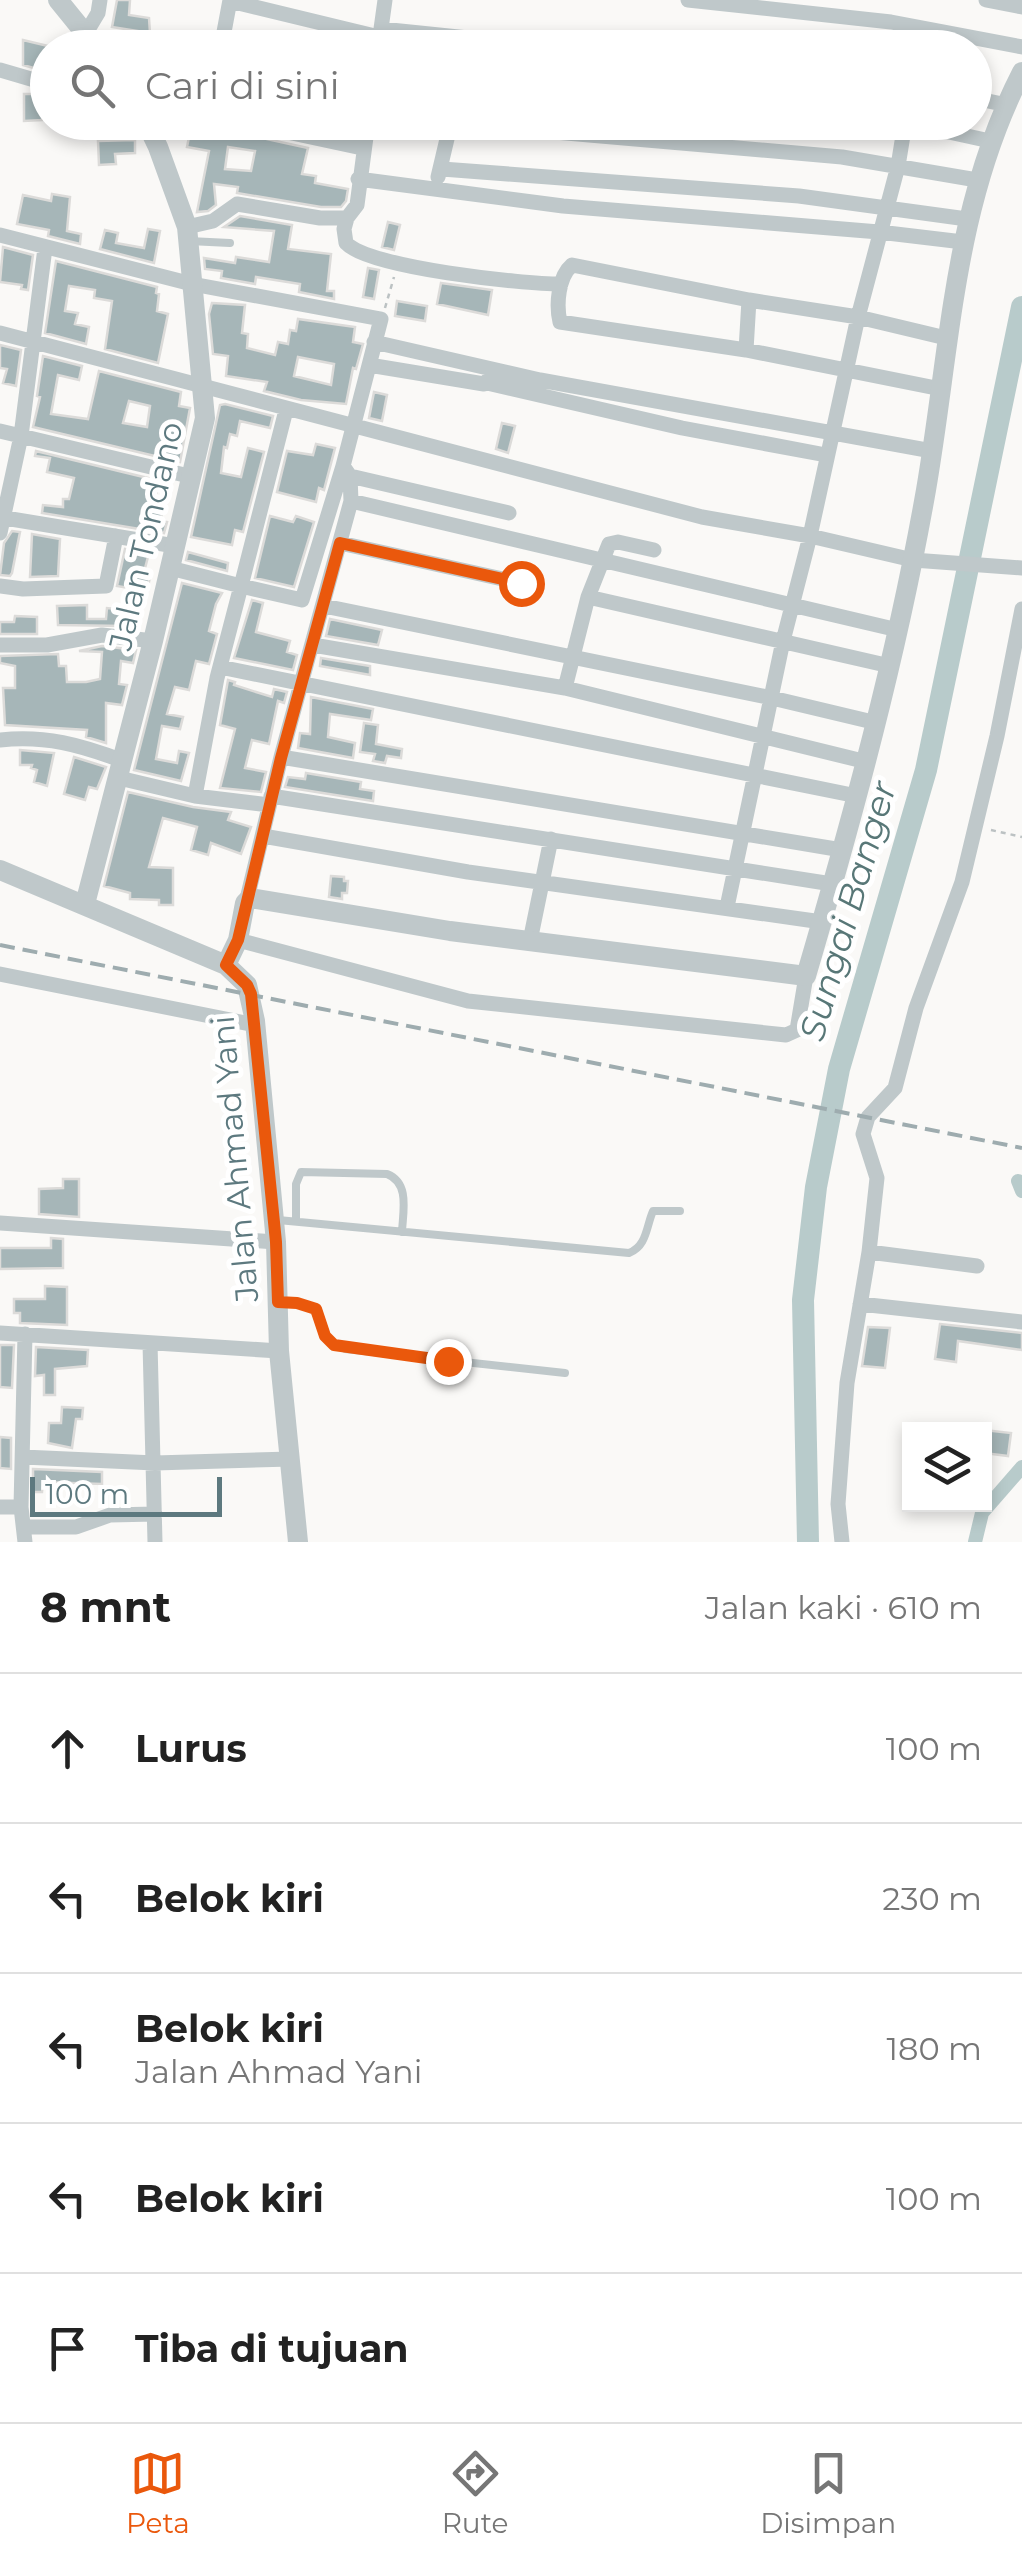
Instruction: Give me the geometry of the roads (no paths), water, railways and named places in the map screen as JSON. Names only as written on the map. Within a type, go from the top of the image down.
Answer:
[{"type":"street","points":[[58,0],[83,30]]},
{"type":"street","points":[[94,30],[100,0]]},
{"type":"street","points":[[224,30],[230,0],[348,30]]},
{"type":"street","points":[[380,30],[385,0]]},
{"type":"street","points":[[688,0],[938,30]]},
{"type":"street","points":[[986,0],[1022,6]]},
{"type":"street","points":[[992,41],[1022,47]]},
{"type":"street","points":[[0,70],[30,79]]},
{"type":"street","points":[[992,137],[1022,72]]},
{"type":"street","points":[[992,102],[1007,106]]},
{"type":"street","name":"Jalan Tondano","points":[[85,904],[154,642],[204,418],[188,234],[155,140]]},
{"type":"street","points":[[325,140],[362,148]]},
{"type":"street","points":[[364,140],[357,205],[347,218],[344,238],[350,248],[398,264],[560,284]]},
{"type":"street","points":[[431,190],[442,168],[448,140]]},
{"type":"street","points":[[649,140],[824,155],[977,180]]},
{"type":"street","points":[[727,907],[783,641],[902,140]]},
{"type":"street","points":[[0,870],[85,904],[232,952],[468,1002],[696,1023],[786,1036],[796,1030],[806,976],[858,796],[918,560],[946,338],[962,242],[990,141],[985,140]]},
{"type":"street","points":[[442,168],[798,196],[967,220]]},
{"type":"street","points":[[358,179],[563,206],[962,242]]},
{"type":"street","points":[[188,234],[237,204],[320,218],[347,218]]},
{"type":"street","points":[[0,235],[192,284],[381,318],[346,471],[302,600],[170,568]]},
{"type":"street","points":[[45,248],[20,436],[2,525],[175,546]]},
{"type":"street","points":[[941,389],[746,350],[560,322],[560,284],[572,265],[946,338]]},
{"type":"street","points":[[746,350],[749,300]]},
{"type":"street","points":[[0,333],[702,517],[918,560],[1022,568]]},
{"type":"street","points":[[374,342],[682,428],[826,455]]},
{"type":"street","points":[[369,366],[490,376],[932,451]]},
{"type":"street","points":[[195,796],[220,667],[286,410]]},
{"type":"street","points":[[0,431],[193,477]]},
{"type":"street","points":[[232,952],[351,501],[346,471]]},
{"type":"street","points":[[346,471],[509,512]]},
{"type":"street","points":[[351,501],[898,630]]},
{"type":"street","points":[[0,586],[106,586],[116,536]]},
{"type":"street","points":[[565,688],[588,597],[613,542],[654,550]]},
{"type":"street","points":[[340,543],[521,583]]},
{"type":"street","points":[[588,597],[890,666]]},
{"type":"street","points":[[324,606],[877,723]]},
{"type":"street","points":[[842,1542],[838,1504],[846,1382],[869,1252],[877,1178],[864,1142],[866,1124],[875,1108],[895,1088],[916,1008],[962,882],[1017,658],[1022,609]]},
{"type":"street","points":[[0,645],[47,645],[102,635],[154,642]]},
{"type":"street","points":[[313,645],[565,688],[867,762]]},
{"type":"street","points":[[220,667],[858,796]]},
{"type":"street","points":[[0,740],[39,738],[74,743],[121,770],[195,796],[270,801],[550,839],[832,884]]},
{"type":"street","points":[[281,758],[842,850]]},
{"type":"street","points":[[262,836],[822,922]]},
{"type":"street","points":[[530,941],[550,839]]},
{"type":"street","points":[[247,899],[806,976]]},
{"type":"street","name":"Jalan Ahmad Yani","points":[[232,952],[247,985],[255,1025],[276,1242],[279,1351],[298,1542]]},
{"type":"street","points":[[0,974],[255,1025]]},
{"type":"street","points":[[0,1223],[276,1242]]},
{"type":"street","points":[[869,1252],[977,1266]]},
{"type":"street","points":[[860,1304],[1022,1322]]},
{"type":"street","points":[[0,1332],[279,1351]]},
{"type":"street","points":[[26,1334],[20,1507],[25,1534],[76,1527],[110,1516],[155,1514]]},
{"type":"street","points":[[150,1343],[156,1542]]},
{"type":"street","points":[[23,1458],[155,1463],[291,1459]]},
{"type":"street","points":[[0,1507],[20,1507]]},
{"type":"lane","points":[[188,234],[230,242]]},
{"type":"lane","points":[[296,1221],[296,1184],[301,1172],[387,1174],[403,1187],[402,1232]]},
{"type":"lane","points":[[274,1220],[629,1252],[644,1240],[652,1211],[680,1212]]},
{"type":"lane","points":[[278,1302],[316,1309],[330,1342],[346,1348],[566,1372]]},
{"type":"waterway","name":"Sungai Banger","points":[[808,1542],[803,1300],[816,1187],[839,1069],[926,770],[1022,307]]},
{"type":"waterway","points":[[1018,1181],[1022,1191]]},
{"type":"waterway","points":[[975,1542],[982,1513],[1022,1467]]},
{"type":"railway","points":[[0,945],[1022,1148]]}]
